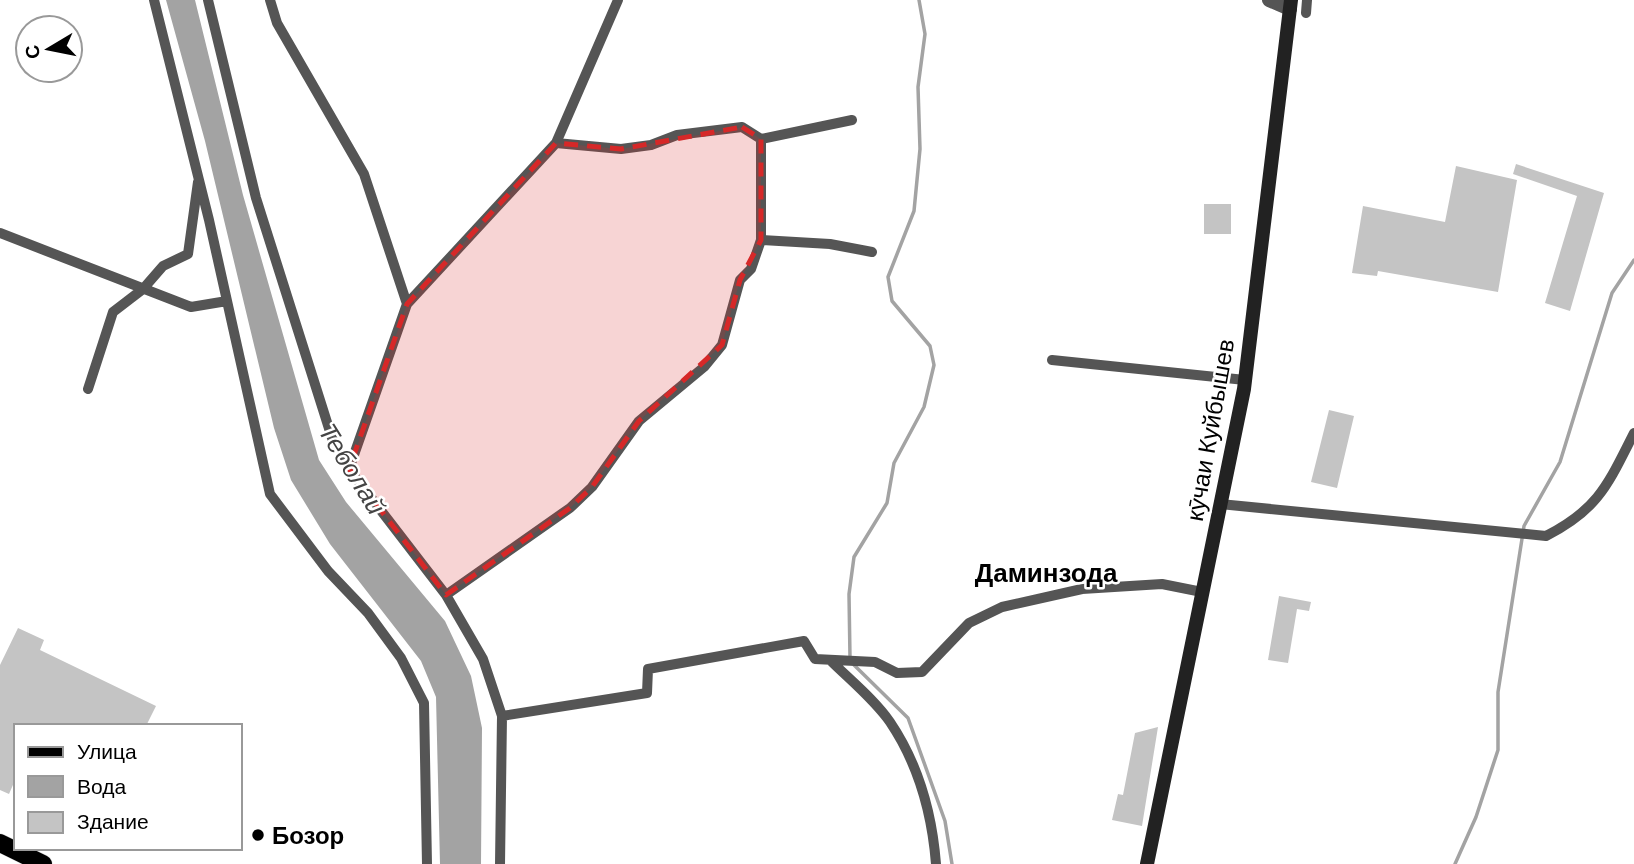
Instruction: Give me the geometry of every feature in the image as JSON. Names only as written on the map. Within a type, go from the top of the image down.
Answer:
[{"type":"main road","name":"кӯчаи Куйбышев","points":[[1147,864],[1245,380],[1291,5]]},
{"type":"main road","points":[[14,850],[43,864]]},
{"type":"street","points":[[154,0],[199,177],[270,494],[328,571],[368,613],[401,658],[424,703],[427,864]]},
{"type":"street","points":[[208,0],[256,198],[332,438],[349,469],[446,595],[483,659],[502,716],[499,864]]},
{"type":"street","points":[[270,0],[277,23],[363,174],[407,304]]},
{"type":"street","points":[[349,469],[407,304],[556,143],[618,0]]},
{"type":"street","points":[[1269,0],[1291,5]]},
{"type":"street","points":[[1306,13],[1307,0]]},
{"type":"street","points":[[556,143],[621,149],[651,145],[677,135],[742,127],[761,139],[852,120]]},
{"type":"street","points":[[446,595],[570,508],[592,487],[639,421],[704,367],[722,345],[740,281],[751,270],[761,240],[761,139]]},
{"type":"street","points":[[88,389],[113,312],[143,289],[163,266],[188,254],[199,177]]},
{"type":"street","points":[[0,233],[191,307],[227,301]]},
{"type":"street","points":[[761,240],[830,244],[872,252]]},
{"type":"street","points":[[1052,360],[1245,380]]},
{"type":"street","points":[[1220,504],[1546,536],[1577,520],[1608,486],[1634,433]]},
{"type":"street","points":[[502,716],[647,693],[648,670],[804,641],[815,659],[875,662],[897,673],[922,671],[969,623],[1002,607],[1082,589],[1162,584],[1202,592]]},
{"type":"street","points":[[830,660],[889,720],[908,752],[934,830],[936,864]]},
{"type":"highlighted area","points":[[742,127],[761,139],[761,240],[740,280],[722,345],[639,421],[592,487],[570,508],[446,595],[349,469],[407,304],[556,143],[621,149]]},
{"type":"water","points":[[166,0],[195,0],[243,195],[319,460],[346,502],[445,621],[471,676],[482,728],[481,864],[440,864],[436,697],[421,661],[330,544],[291,480],[274,428],[205,141]]},
{"type":"building","points":[[1516,164],[1604,193],[1570,311],[1545,303],[1577,196],[1513,174]]},
{"type":"building","points":[[1456,166],[1517,180],[1498,292],[1378,271],[1377,276],[1352,273],[1363,206],[1445,222]]},
{"type":"building","points":[[1204,204],[1231,204],[1231,234],[1204,234]]},
{"type":"building","points":[[1329,410],[1354,416],[1337,488],[1311,482]]},
{"type":"building","points":[[1279,596],[1311,602],[1309,611],[1297,609],[1288,663],[1268,660]]},
{"type":"building","points":[[18,628],[44,640],[40,650],[156,706],[147,724],[14,724],[14,783],[9,794],[0,790],[0,665]]},
{"type":"building","points":[[1158,727],[1142,826],[1112,820],[1118,794],[1123,795],[1135,733]]},
{"type":"waterway","points":[[850,658],[849,594],[854,557],[887,503],[894,463],[924,407],[934,365],[930,346],[892,301],[888,277],[914,211],[920,149],[918,87],[925,34],[919,0]]},
{"type":"waterway","points":[[1455,864],[1476,817],[1498,750],[1498,692],[1524,526],[1560,462],[1612,293],[1634,260]]},
{"type":"waterway","points":[[853,664],[908,718],[945,821],[952,864]]},
{"type":"place","name":"Бозор","points":[[258,835]]},
{"type":"district","name":"Даминзода","points":[[1046,573]]},
{"type":"water label","name":"Теболай","points":[[352,469]]}]
